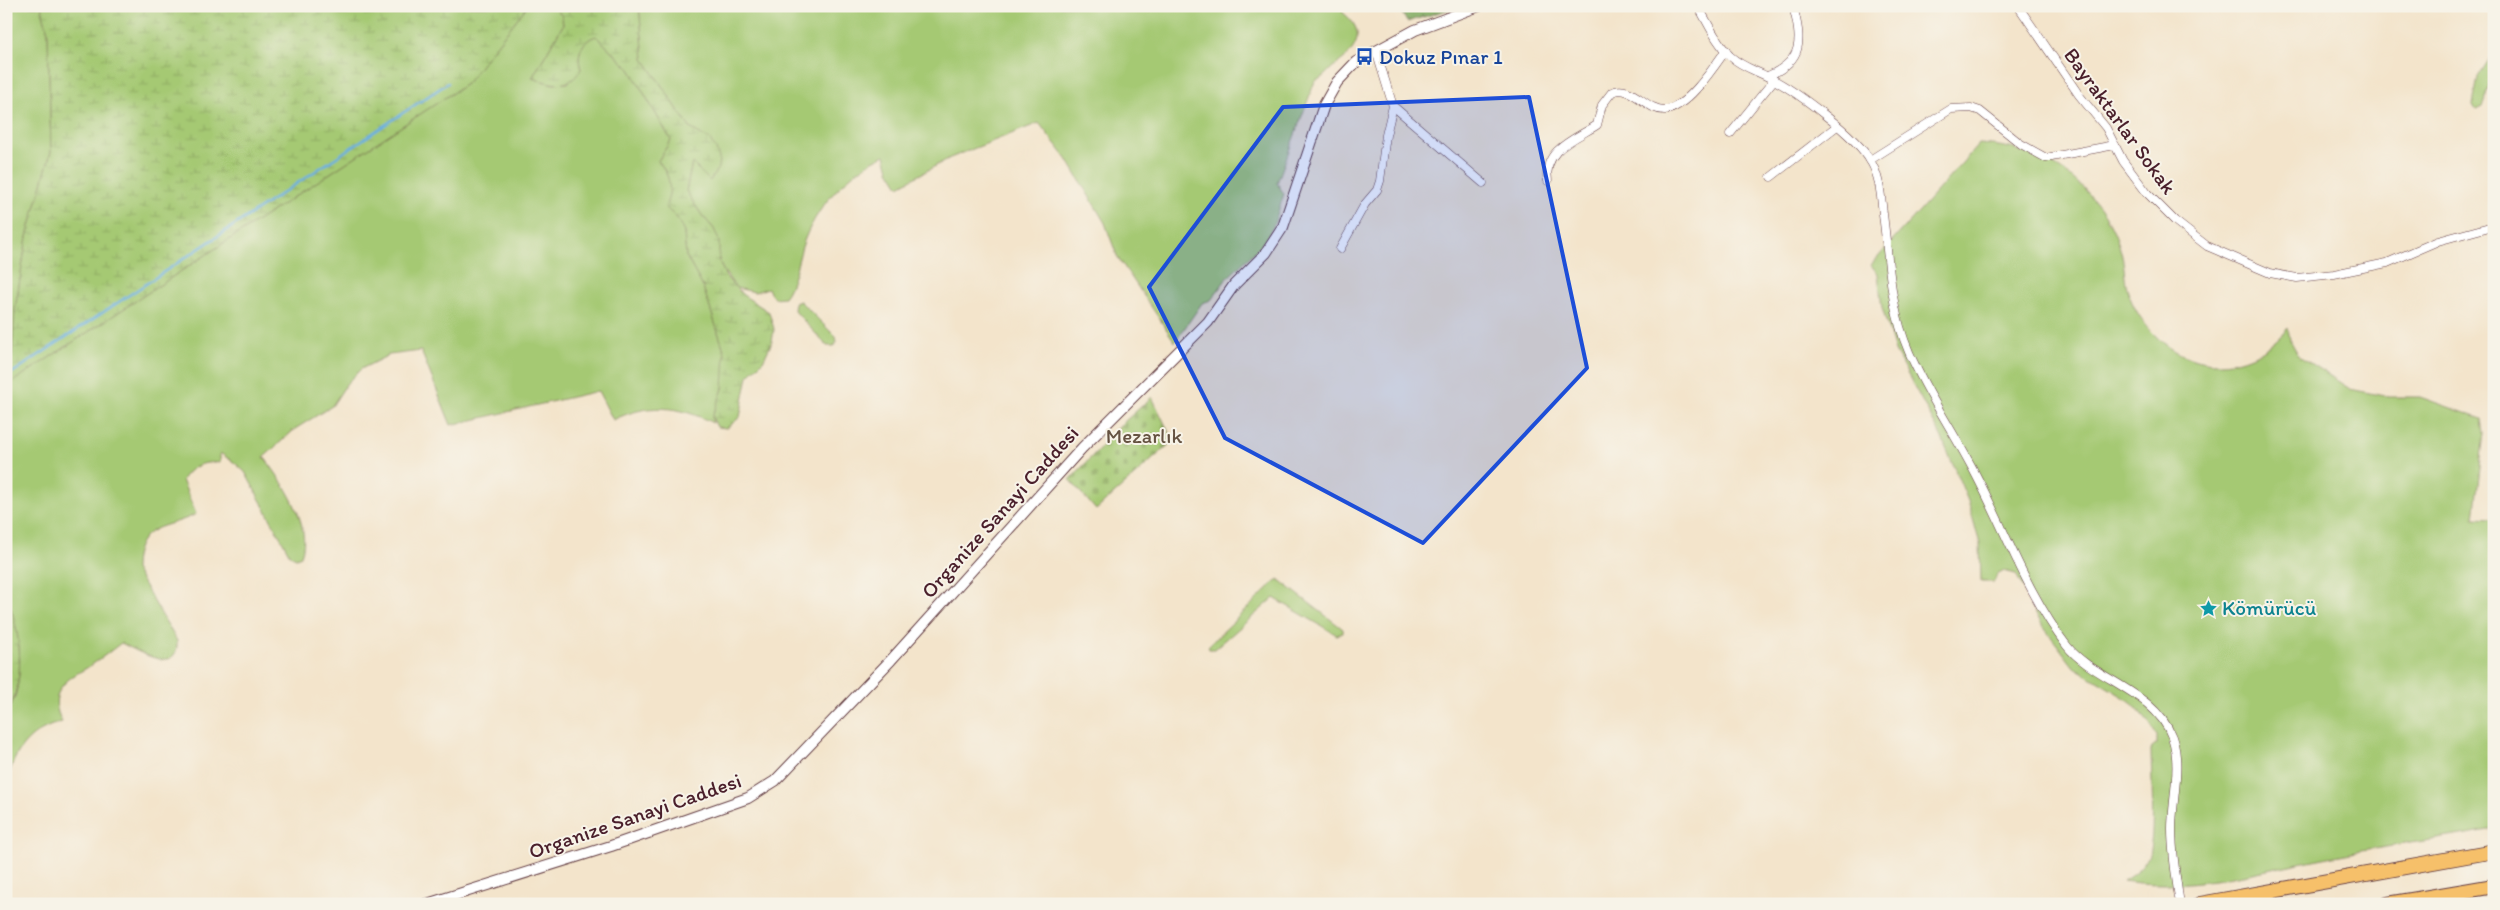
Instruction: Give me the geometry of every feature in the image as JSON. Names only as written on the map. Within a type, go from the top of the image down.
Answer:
[{"type":"highway","points":[[2200,904],[2494,851]]},
{"type":"highway","points":[[2388,904],[2494,886]]},
{"type":"street","name":"Organize Sanayi Caddesi","points":[[427,904],[611,846],[722,808],[748,798],[775,781],[891,660],[1082,448],[1208,322],[1234,285],[1266,253],[1283,227],[1324,104],[1337,82],[1356,62],[1415,30],[1479,6]]},
{"type":"street","points":[[1698,6],[1726,50],[1748,69],[1771,78],[1806,100],[1837,126],[1870,160],[1880,190],[1890,278],[1898,322],[1910,354],[1976,475],[2030,585],[2053,627],[2074,655],[2129,690],[2145,703],[2160,718],[2171,736],[2176,757],[2172,827],[2174,868],[2180,904]]},
{"type":"street","points":[[1730,134],[1771,78],[1791,60],[1798,47],[1800,33],[1793,6]]},
{"type":"street","name":"Bayraktarlar Sokak","points":[[2018,6],[2068,80],[2106,128],[2123,161],[2147,193],[2175,221],[2207,246],[2270,273],[2296,278],[2334,274],[2387,263],[2438,241],[2493,226]]},
{"type":"street","points":[[1548,181],[1547,173],[1550,159],[1560,148],[1597,125],[1602,105],[1612,92],[1624,90],[1660,110],[1671,108],[1695,89],[1726,50]]},
{"type":"street","points":[[1340,249],[1365,204],[1377,190],[1393,106],[1376,51]]},
{"type":"street","points":[[1393,106],[1483,183]]},
{"type":"street","points":[[1870,160],[1951,110],[1961,107],[1980,112],[2021,144],[2046,158],[2115,145]]},
{"type":"street","points":[[1771,177],[1837,126]]},
{"type":"highlighted area","points":[[1529,97],[1587,368],[1423,543],[1225,438],[1149,287],[1283,107]]},
{"type":"green space","points":[[6,6],[41,6],[48,32],[51,152],[27,237],[15,310],[12,356],[6,363]]},
{"type":"green space","points":[[41,6],[527,6],[466,84],[6,386],[6,363],[12,356],[15,310],[27,237],[51,152],[48,32]]},
{"type":"green space","points":[[527,6],[554,6],[562,16],[563,25],[532,78],[553,84],[568,83],[581,69],[579,59],[583,45],[596,36],[630,69],[671,140],[658,161],[665,171],[669,182],[670,188],[666,207],[677,218],[684,232],[686,256],[703,287],[725,353],[725,380],[720,399],[712,417],[713,423],[688,413],[663,408],[638,411],[613,420],[598,391],[451,425],[421,351],[389,355],[361,369],[347,383],[332,406],[295,429],[264,457],[287,490],[299,517],[304,544],[301,556],[296,558],[290,555],[245,472],[235,463],[220,453],[220,463],[203,464],[189,471],[182,480],[196,514],[164,526],[147,535],[141,542],[135,569],[177,641],[176,652],[171,657],[164,659],[155,658],[121,643],[70,679],[64,684],[57,697],[56,704],[62,722],[35,734],[21,748],[9,775],[6,772],[6,718],[16,693],[20,655],[17,631],[6,594],[6,386],[466,84]]},
{"type":"green space","points":[[554,6],[639,6],[644,59],[690,128],[710,140],[716,149],[719,158],[718,168],[710,181],[692,163],[686,191],[701,214],[714,229],[719,241],[719,261],[726,277],[743,295],[769,312],[774,329],[772,342],[763,361],[748,376],[740,417],[727,428],[717,427],[712,417],[723,389],[725,353],[703,287],[686,256],[684,232],[677,218],[665,207],[669,194],[669,182],[665,171],[658,161],[671,140],[630,69],[596,36],[583,45],[579,59],[581,69],[571,80],[559,84],[532,78],[563,25],[562,16]]},
{"type":"green space","points":[[639,6],[1349,6],[1342,12],[1351,20],[1357,35],[1353,49],[1348,55],[1323,77],[1315,81],[1277,183],[1284,194],[1273,227],[1260,247],[1227,278],[1211,300],[1202,303],[1175,342],[1117,256],[1105,223],[1067,159],[1039,123],[950,158],[899,186],[889,170],[885,155],[871,162],[846,181],[824,205],[807,233],[790,287],[784,297],[774,298],[768,288],[755,292],[736,288],[721,267],[714,229],[701,214],[686,191],[692,162],[719,163],[705,137],[690,128],[644,59]]},
{"type":"green space","points":[[1398,6],[1460,6],[1407,22]]},
{"type":"green space","points":[[2494,57],[2494,71],[2482,107],[2476,110],[2473,105],[2478,77],[2490,58]]},
{"type":"green space","points":[[1979,144],[2028,153],[2057,167],[2083,187],[2113,229],[2123,261],[2129,295],[2135,309],[2153,333],[2176,352],[2205,362],[2220,363],[2240,360],[2266,348],[2288,328],[2290,340],[2299,356],[2350,389],[2389,397],[2420,397],[2482,419],[2484,433],[2474,518],[2494,519],[2494,829],[2350,853],[2202,882],[2150,884],[2123,881],[2141,868],[2148,857],[2152,834],[2151,749],[2157,744],[2157,735],[2151,725],[2130,701],[2074,667],[2042,625],[2016,574],[2004,571],[1997,575],[1994,582],[1981,582],[1980,544],[1968,501],[1941,436],[1895,351],[1882,308],[1878,274],[1871,265]]},
{"type":"green space","points":[[800,301],[836,337],[837,342],[834,346],[827,346],[794,310],[795,303]]},
{"type":"green space","name":"Mezarlık","points":[[1152,397],[1173,441],[1096,510],[1070,480],[1124,422]]},
{"type":"green space","points":[[1278,579],[1343,629],[1343,633],[1337,635],[1274,598],[1215,649],[1209,649],[1208,646]]},
{"type":"green space","points":[[6,594],[15,624],[20,655],[17,686],[6,716]]},
{"type":"waterway","points":[[6,377],[448,83]]},
{"type":"place","name":"Dokuz Pınar 1","points":[[1365,57]]},
{"type":"place","name":"Kömürücü","points":[[2208,608]]}]
